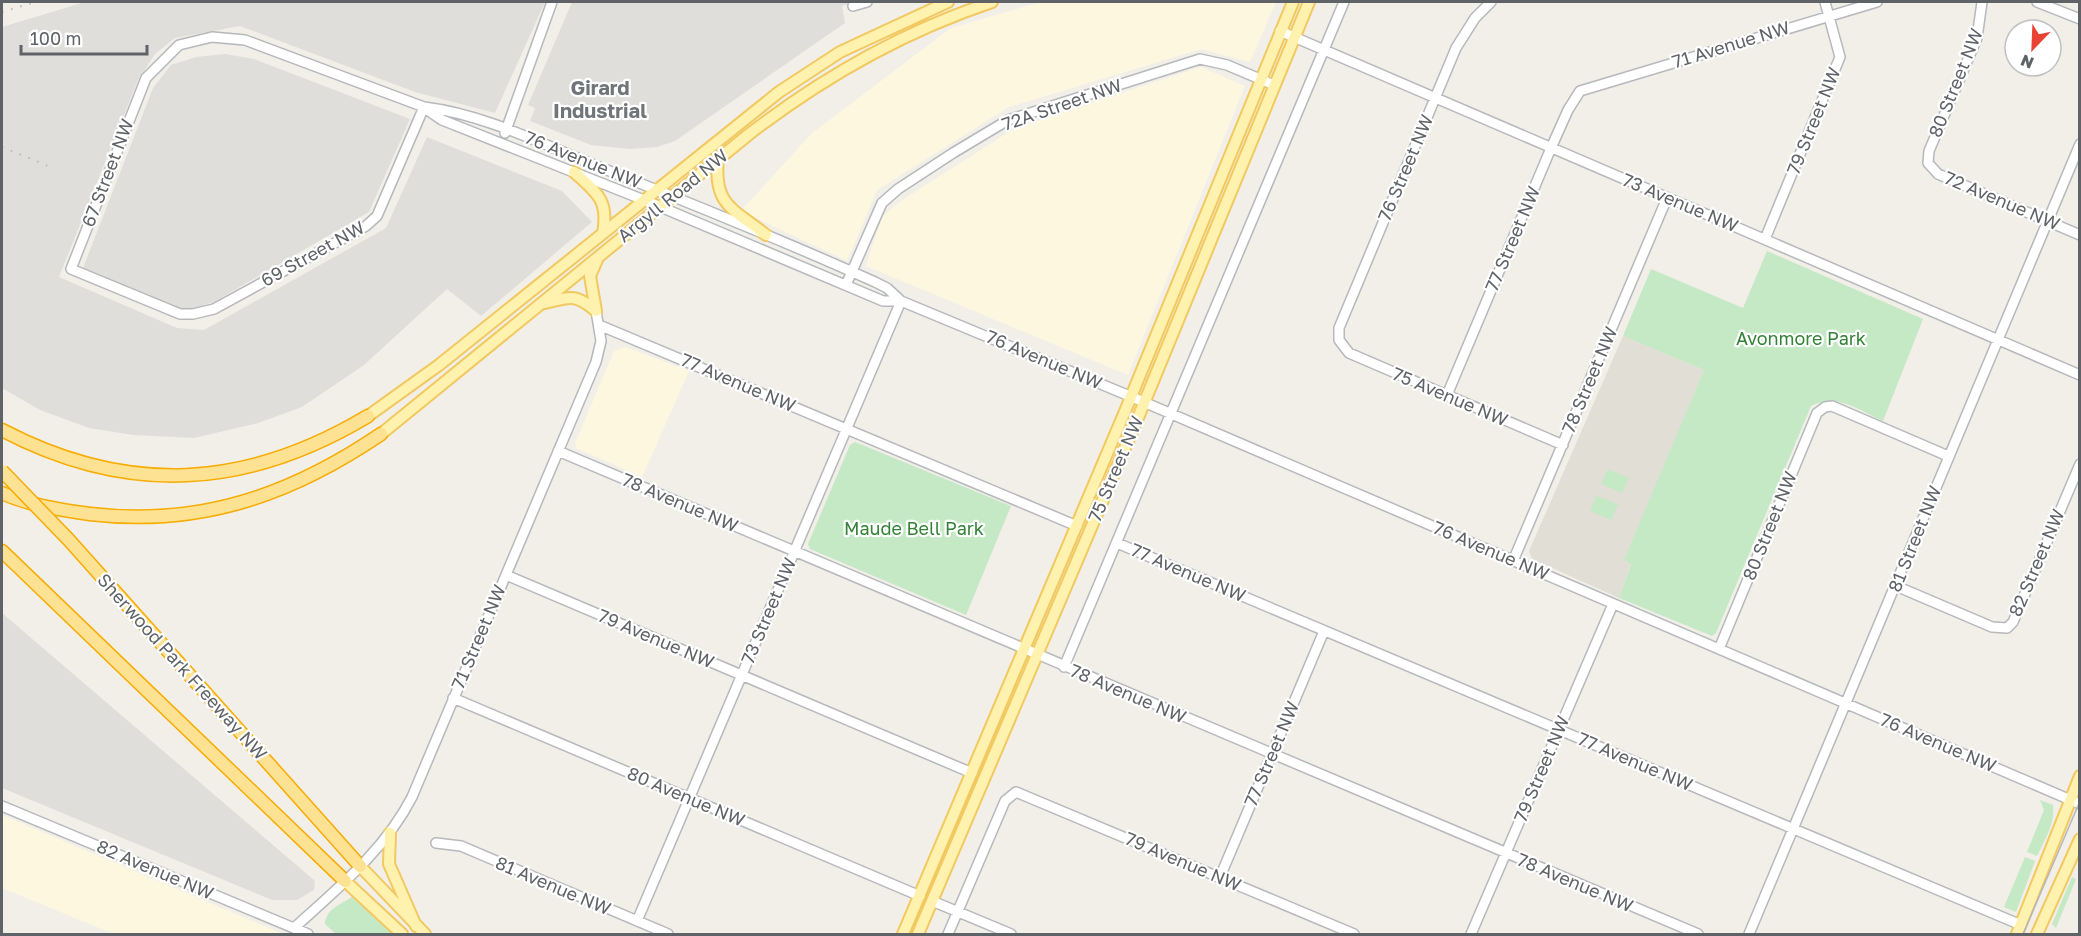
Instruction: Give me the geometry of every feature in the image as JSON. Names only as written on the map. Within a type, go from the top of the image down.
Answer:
[{"type":"highway","points":[[2,430],[32,446],[88,466],[145,476],[186,476],[230,470],[278,459],[324,441],[368,416]]},
{"type":"highway","points":[[2,493],[62,511],[114,517],[160,518],[208,512],[249,501],[314,476],[381,434]]},
{"type":"highway","name":"Sherwood Park Freeway NW","points":[[2,471],[68,539],[360,866]]},
{"type":"highway","name":"Sherwood Park Freeway NW","points":[[2,551],[345,881]]},
{"type":"main road","name":"Argyll Road NW","points":[[368,416],[439,365],[760,106],[820,64],[880,31],[948,2]]},
{"type":"main road","name":"Argyll Road NW","points":[[381,434],[774,115],[828,77],[915,31],[992,2]]},
{"type":"main road","name":"75 Street NW","points":[[903,934],[1132,397],[1259,79],[1293,2]]},
{"type":"main road","name":"75 Street NW","points":[[918,934],[1144,402],[1308,2]]},
{"type":"main road","points":[[718,159],[716,178],[719,193],[731,209],[766,235]]},
{"type":"main road","points":[[574,172],[604,204],[606,216],[603,233]]},
{"type":"main road","points":[[596,311],[590,276],[598,256]]},
{"type":"main road","points":[[540,304],[568,297],[578,298],[596,311]]},
{"type":"main road","points":[[2019,930],[2074,802],[2079,776]]},
{"type":"main road","points":[[390,833],[389,864],[416,926]]},
{"type":"main road","points":[[2040,934],[2079,839]]},
{"type":"main road","points":[[360,866],[425,934]]},
{"type":"main road","points":[[345,881],[402,934]]},
{"type":"street","points":[[499,143],[552,2]]},
{"type":"street","points":[[853,6],[867,2]]},
{"type":"street","name":"75 Street NW","points":[[1064,667],[1344,2]]},
{"type":"street","name":"76 Street NW","points":[[1340,344],[1339,328],[1461,39],[1475,18],[1491,2]]},
{"type":"street","name":"79 Street NW","points":[[1765,239],[1840,57],[1825,2]]},
{"type":"street","name":"71 Avenue NW","points":[[1586,89],[1877,2]]},
{"type":"street","name":"80 Street NW","points":[[1928,164],[1929,151],[1977,38],[1982,2]]},
{"type":"street","points":[[2037,2],[2079,19]]},
{"type":"street","name":"73 Avenue NW","points":[[1280,31],[2079,375]]},
{"type":"street","name":"76 Avenue NW","points":[[146,78],[178,45],[212,37],[245,40],[424,107],[446,110],[506,129],[674,195],[852,271],[887,288],[901,301],[1144,402],[2074,802]]},
{"type":"street","name":"72A Street NW","points":[[846,285],[882,203],[898,189],[945,158],[1008,120],[1200,59],[1227,65],[1274,85]]},
{"type":"street","name":"67 Street NW","points":[[146,78],[71,269],[180,314],[206,312]]},
{"type":"street","name":"77 Street NW","points":[[1447,395],[1551,148],[1573,100],[1586,89]]},
{"type":"street","name":"76 Avenue NW","points":[[424,107],[442,120],[644,200],[883,301],[901,301]]},
{"type":"street","name":"69 Street NW","points":[[206,312],[366,225],[377,216],[424,107]]},
{"type":"street","name":"81 Street NW","points":[[1749,934],[2079,144]]},
{"type":"street","name":"72 Avenue NW","points":[[1928,164],[1938,174],[2079,235]]},
{"type":"street","name":"78 Street NW","points":[[1513,561],[1667,198]]},
{"type":"street","name":"73 Street NW","points":[[637,921],[901,301]]},
{"type":"street","name":"71 Street NW","points":[[294,928],[345,881],[390,833],[412,797],[598,357],[601,341],[596,311]]},
{"type":"street","name":"77 Avenue NW","points":[[599,325],[1077,526]]},
{"type":"street","name":"75 Avenue NW","points":[[1340,344],[1349,353],[1563,445]]},
{"type":"street","name":"80 Street NW","points":[[1719,649],[1817,413],[1824,407],[1832,406],[1948,456]]},
{"type":"street","name":"78 Avenue NW","points":[[558,451],[1698,934]]},
{"type":"street","name":"82 Street NW","points":[[1896,586],[1992,627],[2007,628],[2013,622],[2079,464]]},
{"type":"street","name":"77 Avenue NW","points":[[1117,543],[1793,830],[2019,930]]},
{"type":"street","name":"79 Avenue NW","points":[[506,574],[972,773]]},
{"type":"street","name":"79 Street NW","points":[[1471,934],[1612,604]]},
{"type":"street","name":"77 Street NW","points":[[1220,878],[1324,631]]},
{"type":"street","name":"80 Avenue NW","points":[[453,698],[920,896]]},
{"type":"street","name":"79 Avenue NW","points":[[958,912],[1005,801],[1011,793],[1019,793],[1354,934]]},
{"type":"street","name":"82 Avenue NW","points":[[2,806],[308,934]]},
{"type":"street","name":"81 Avenue NW","points":[[436,843],[461,846],[668,934]]},
{"type":"street","points":[[932,901],[1011,934]]},
{"type":"street","points":[[948,934],[958,912]]},
{"type":"shaded area","points":[[85,2],[545,2],[495,113],[415,92],[240,26],[175,38],[155,54],[138,80],[59,277],[177,328],[204,330],[386,228],[427,137],[562,191],[592,222],[481,316],[447,289],[364,365],[302,407],[258,423],[194,438],[133,435],[89,428],[40,410],[2,388],[2,27]]},
{"type":"shaded area","points":[[572,2],[855,2],[842,6],[845,23],[675,141],[657,147],[630,149],[591,145],[530,121],[535,108],[528,105]]},
{"type":"shaded area","points":[[1041,2],[1276,2],[1250,62],[1201,49],[1009,107],[877,190],[847,261],[741,211],[811,134],[951,28]]},
{"type":"shaded area","points":[[225,54],[254,59],[410,119],[369,212],[214,302],[194,308],[179,308],[83,268],[153,88],[171,65],[196,57]]},
{"type":"shaded area","points":[[1201,67],[1245,86],[1128,375],[866,266],[882,217],[898,203],[1015,128]]},
{"type":"shaded area","points":[[1623,336],[1704,370],[1625,561],[1631,563],[1619,598],[1532,559],[1529,551]]},
{"type":"shaded area","points":[[626,347],[689,371],[642,477],[576,448],[575,443],[614,351]]},
{"type":"shaded area","points":[[2,613],[315,881],[314,890],[297,900],[272,900],[2,788]]},
{"type":"shaded area","points":[[2,815],[283,934],[114,934],[2,888]]},
{"type":"green space","name":"Avonmore Park","points":[[1767,251],[1923,319],[1883,421],[1839,402],[1821,402],[1811,406],[1716,633],[1712,636],[1619,598],[1631,564],[1624,560],[1704,370],[1623,336],[1651,269],[1743,308]]},
{"type":"green space","name":"Maude Bell Park","points":[[855,442],[1011,506],[966,615],[810,549],[808,544],[850,445]]},
{"type":"green space","points":[[1608,469],[1629,478],[1622,493],[1601,484]]},
{"type":"green space","points":[[1596,496],[1618,504],[1611,520],[1590,511]]},
{"type":"green space","points":[[2040,800],[2053,805],[2053,812],[2049,832],[2037,856],[2027,852],[2044,810]]},
{"type":"green space","points":[[2025,857],[2035,861],[2016,912],[2004,907]]},
{"type":"green space","points":[[2072,877],[2076,879],[2056,928],[2052,924]]},
{"type":"green space","points":[[352,897],[393,934],[336,934],[325,924],[328,914]]},
{"type":"tram line","points":[[2023,934],[2080,801]]},
{"type":"railway","points":[[2,12],[35,2]]},
{"type":"railway","points":[[2,147],[53,168]]},
{"type":"district","name":"Girard Industrial","points":[[600,100]]}]
